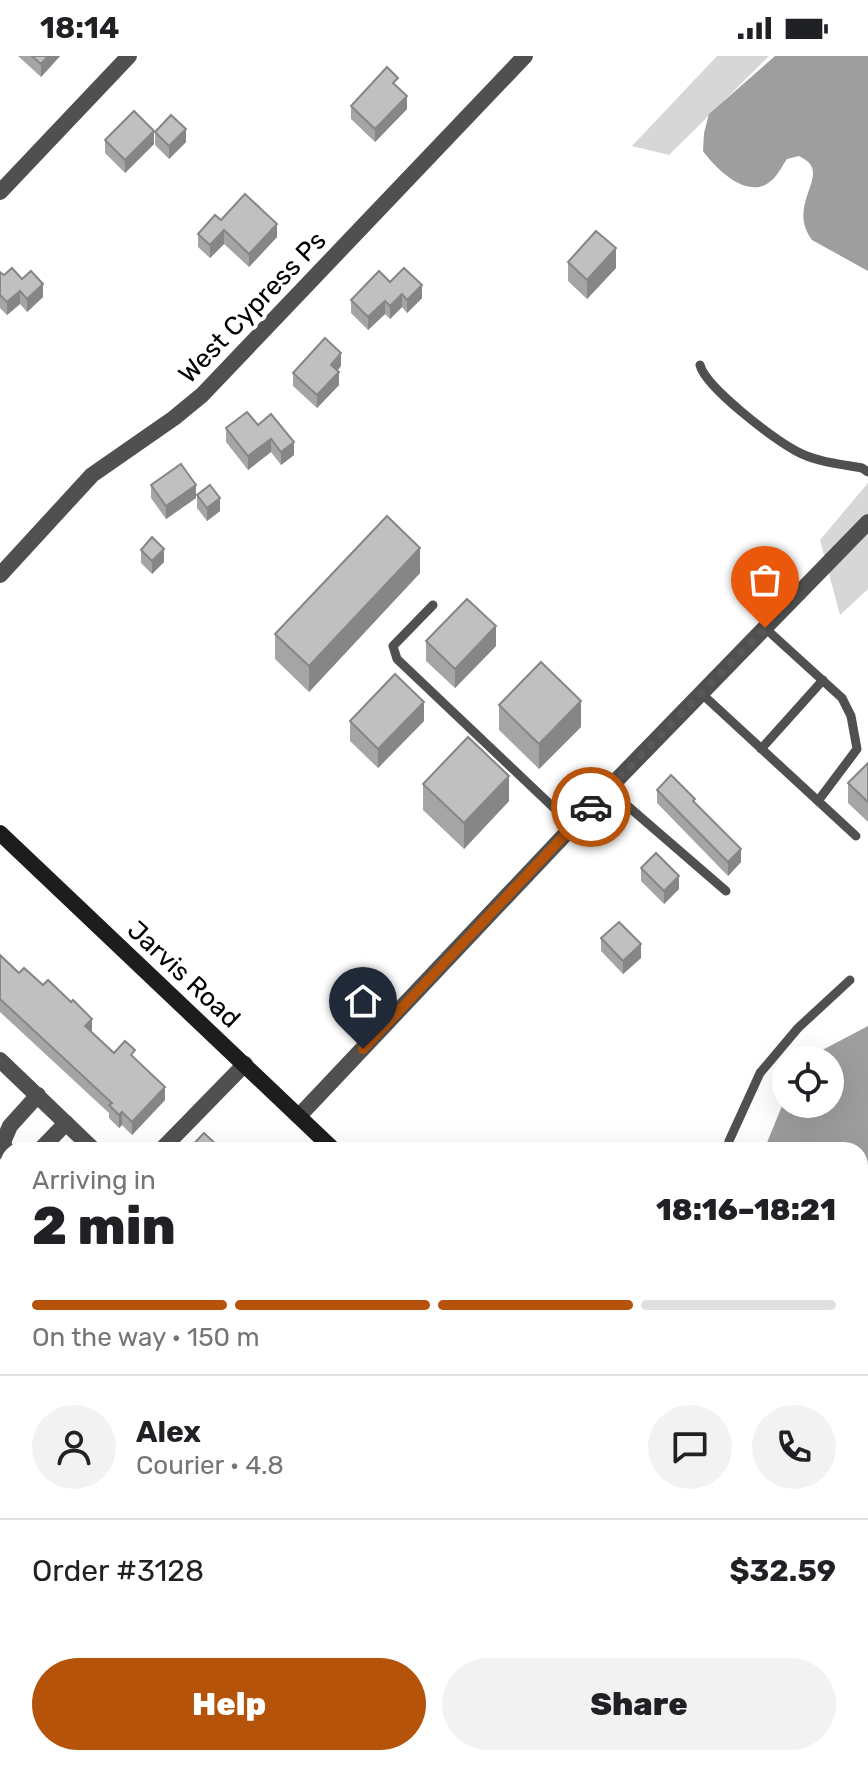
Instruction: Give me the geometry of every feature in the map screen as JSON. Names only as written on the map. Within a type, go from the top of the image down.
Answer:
[{"type":"street","points":[[0,192],[129,56]]},
{"type":"street","name":"West Cypress Ps","points":[[0,575],[92,475],[202,395],[525,56]]},
{"type":"street","points":[[299,1116],[608,789],[868,522]]},
{"type":"street","name":"Jarvis Road","points":[[0,833],[326,1142]]},
{"type":"street","points":[[0,1060],[86,1142]]},
{"type":"street","points":[[169,1142],[245,1064]]},
{"type":"street","points":[[3,1142],[10,1126],[38,1095]]},
{"type":"street","points":[[48,1142],[66,1123]]},
{"type":"lane","points":[[700,365],[707,380],[724,396],[796,451],[868,472]]},
{"type":"lane","points":[[433,605],[393,646],[397,659],[573,826]]},
{"type":"lane","points":[[765,628],[842,698],[851,716],[857,749],[818,801]]},
{"type":"lane","points":[[761,749],[823,680]]},
{"type":"lane","points":[[702,694],[856,836]]},
{"type":"lane","points":[[608,789],[726,891]]},
{"type":"lane","points":[[729,1142],[760,1073],[798,1028],[850,980]]},
{"type":"shaded area","points":[[717,56],[769,56],[669,155],[632,146]]},
{"type":"shaded area","points":[[775,56],[868,56],[868,271],[812,240],[803,217],[813,171],[806,160],[799,156],[787,159],[772,180],[763,186],[753,187],[724,174],[703,151],[709,114]]},
{"type":"shaded area","points":[[868,483],[868,589],[840,615],[820,540]]},
{"type":"shaded area","points":[[868,1026],[868,1142],[767,1142],[777,1118],[844,1118],[844,1046],[830,1046]]},
{"type":"building","points":[[32,56],[48,56],[41,64]]},
{"type":"building","points":[[387,67],[398,78],[393,83],[407,96],[375,129],[351,106]]},
{"type":"building","points":[[134,111],[154,131],[125,160],[105,140]]},
{"type":"building","points":[[171,115],[186,129],[169,146],[155,132]]},
{"type":"building","points":[[245,194],[277,224],[249,254],[224,230],[210,245],[198,234],[215,215],[221,220]]},
{"type":"building","points":[[596,231],[616,248],[587,280],[568,262]]},
{"type":"building","points":[[12,268],[22,279],[31,271],[43,284],[27,299],[20,291],[7,302],[0,295],[0,272],[4,275]]},
{"type":"building","points":[[404,268],[422,285],[407,300],[402,294],[390,306],[385,301],[368,317],[351,300],[379,271],[390,282]]},
{"type":"building","points":[[325,338],[341,353],[331,365],[339,372],[317,395],[293,373]]},
{"type":"building","points":[[247,412],[258,425],[271,414],[294,442],[281,452],[271,439],[248,456],[226,428]]},
{"type":"building","points":[[181,464],[196,485],[166,506],[151,485]]},
{"type":"building","points":[[210,485],[220,498],[207,508],[197,495]]},
{"type":"building","points":[[387,516],[420,548],[309,666],[275,634]]},
{"type":"building","points":[[152,537],[164,549],[152,561],[141,550]]},
{"type":"building","points":[[467,599],[496,626],[455,669],[426,641]]},
{"type":"building","points":[[541,662],[581,701],[539,744],[499,705]]},
{"type":"building","points":[[395,674],[424,702],[378,749],[350,721]]},
{"type":"building","points":[[468,737],[509,776],[464,823],[423,784]]},
{"type":"building","points":[[868,763],[868,802],[848,783]]},
{"type":"building","points":[[671,775],[741,849],[728,862],[657,790]]},
{"type":"building","points":[[656,853],[679,876],[664,891],[641,868]]},
{"type":"building","points":[[619,922],[641,944],[623,961],[601,938]]},
{"type":"building","points":[[0,955],[19,973],[24,968],[43,985],[48,980],[71,1002],[73,1000],[92,1019],[85,1026],[114,1053],[125,1041],[135,1050],[131,1055],[165,1087],[132,1122],[122,1112],[119,1115],[109,1105],[112,1103],[0,999]]},
{"type":"building","points":[[204,1133],[214,1142],[196,1142]]},
{"type":"way so far","points":[[591,807],[765,628]]},
{"type":"route","points":[[363,1049],[591,807]]}]
